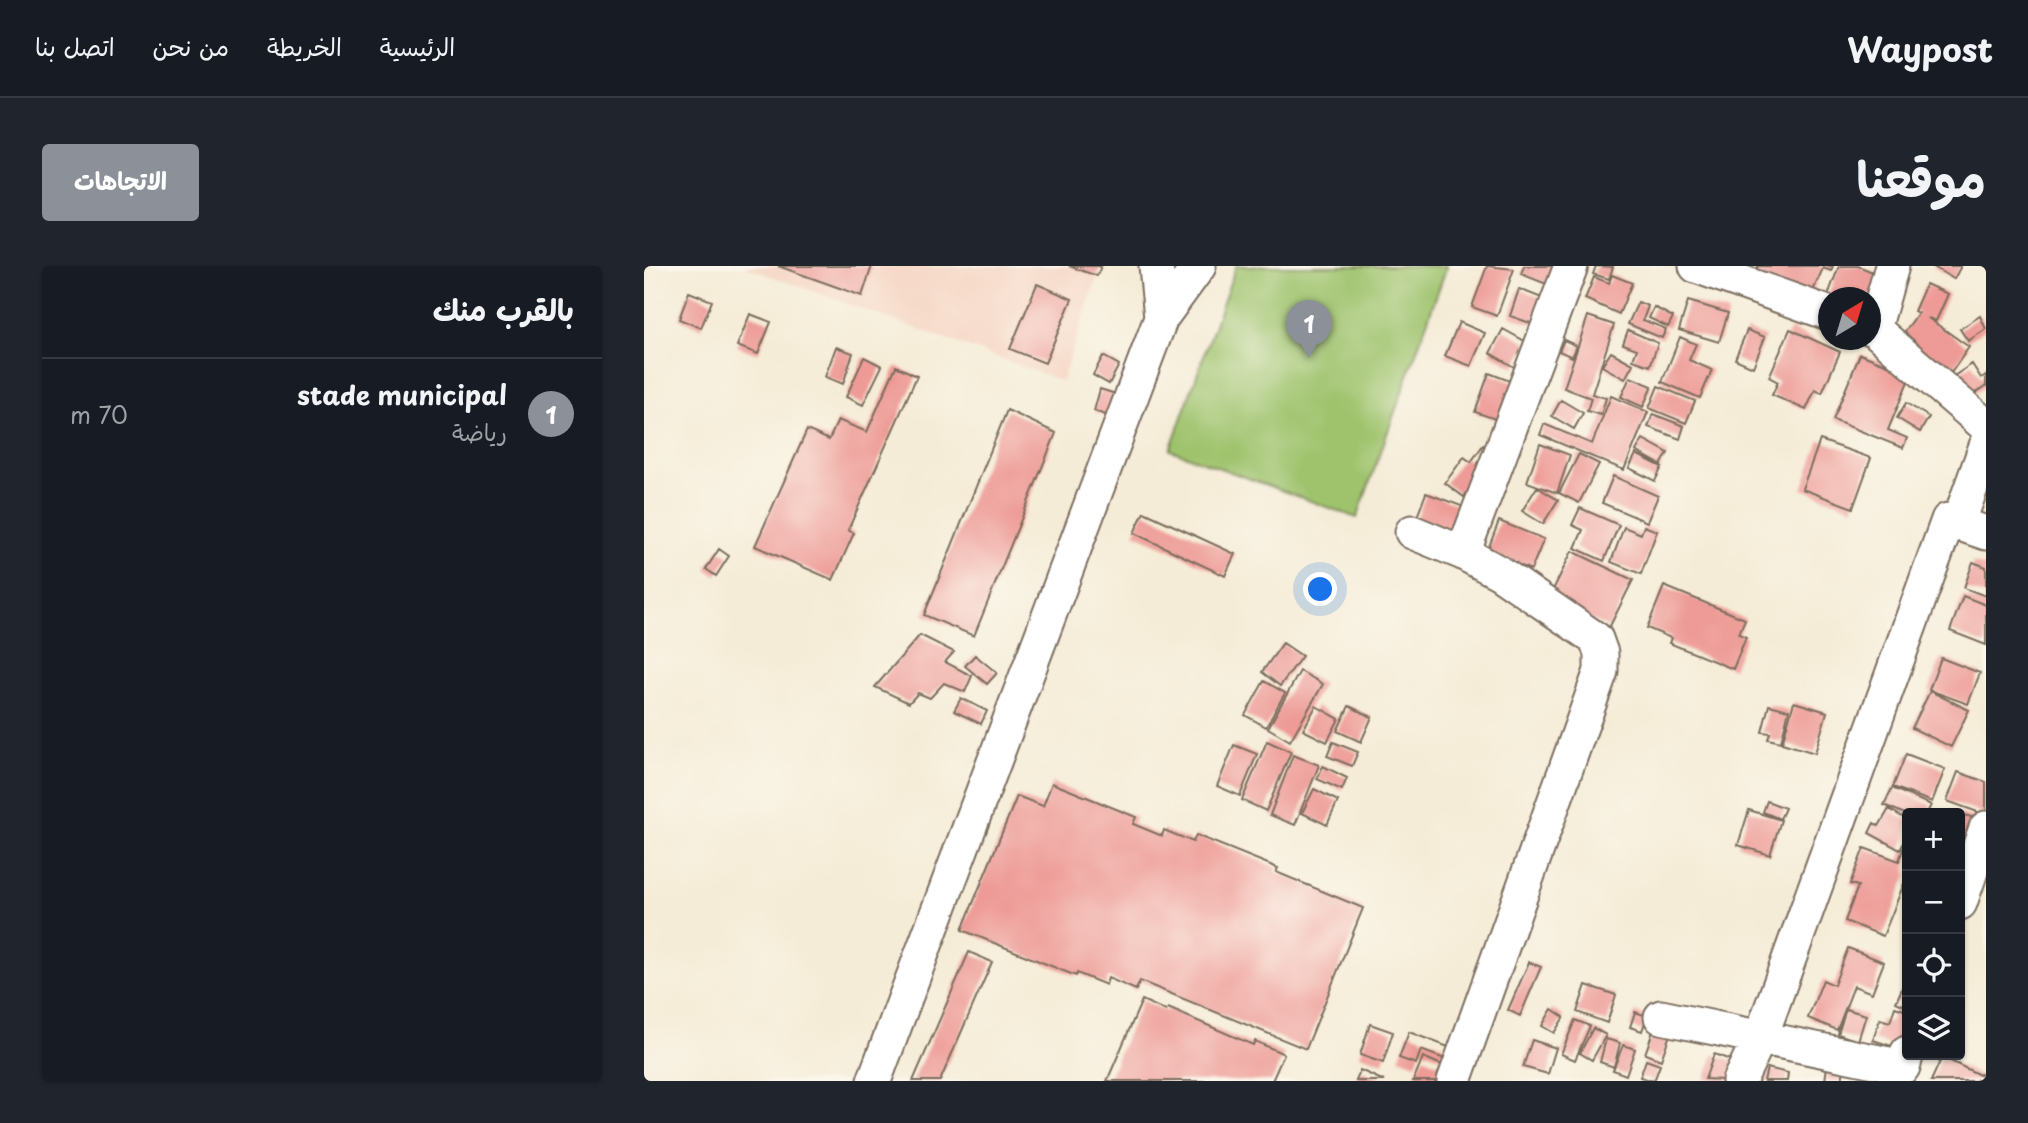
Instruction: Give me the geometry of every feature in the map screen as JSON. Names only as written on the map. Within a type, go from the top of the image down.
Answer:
[{"type":"street","points":[[1156,266],[1161,318]]},
{"type":"street","points":[[874,1081],[1161,318],[1199,266]]},
{"type":"street","points":[[1463,553],[1571,266]]},
{"type":"street","points":[[1696,266],[1818,309]]},
{"type":"street","points":[[1881,301],[1892,266]]},
{"type":"street","points":[[1881,337],[1986,426]]},
{"type":"street","points":[[1739,1081],[1760,1037],[1948,520],[1972,528],[1986,446]]},
{"type":"street","points":[[1412,532],[1463,553],[1500,573],[1595,639],[1601,653],[1601,671],[1454,1081]]},
{"type":"street","points":[[1965,889],[1986,828]]},
{"type":"street","points":[[1661,1017],[1903,1067],[1905,1060]]},
{"type":"path","points":[[1977,1081],[1986,1066]]},
{"type":"shaded area","points":[[743,266],[1101,266],[1062,381]]},
{"type":"green space","points":[[1236,266],[1447,266],[1357,518],[1170,450]]},
{"type":"building","points":[[778,266],[872,266],[862,296]]},
{"type":"building","points":[[1069,266],[1101,266],[1097,276]]},
{"type":"building","points":[[1487,266],[1514,269],[1497,316],[1472,307]]},
{"type":"building","points":[[1524,266],[1556,266],[1549,285],[1521,274]]},
{"type":"building","points":[[1596,266],[1613,267],[1609,279],[1593,274]]},
{"type":"building","points":[[1758,266],[1833,266],[1831,271],[1823,268],[1810,298],[1754,274]]},
{"type":"building","points":[[1839,266],[1858,266],[1900,283],[1881,292],[1881,287],[1831,287]]},
{"type":"building","points":[[1932,266],[1961,266],[1954,279]]},
{"type":"building","points":[[1612,275],[1632,283],[1619,314],[1585,299],[1594,277],[1609,283]]},
{"type":"building","points":[[1037,284],[1072,299],[1045,363],[1010,349]]},
{"type":"building","points":[[1926,284],[1948,294],[1936,321],[1928,318],[1969,347],[1951,373],[1899,340],[1918,313],[1914,311]]},
{"type":"building","points":[[1519,289],[1542,298],[1533,324],[1510,316]]},
{"type":"building","points":[[689,292],[712,301],[701,328],[679,319]]},
{"type":"building","points":[[1688,301],[1728,313],[1719,342],[1679,330]]},
{"type":"building","points":[[1638,302],[1648,306],[1643,320],[1666,329],[1662,338],[1628,324]]},
{"type":"building","points":[[1654,307],[1673,317],[1668,327],[1649,318]]},
{"type":"building","points":[[750,314],[771,322],[758,354],[737,346]]},
{"type":"building","points":[[1588,316],[1614,325],[1592,394],[1606,398],[1601,415],[1587,411],[1591,398],[1564,388]]},
{"type":"building","points":[[1980,316],[1986,329],[1968,341],[1960,329]]},
{"type":"building","points":[[1459,322],[1485,333],[1471,366],[1445,356]]},
{"type":"building","points":[[1503,329],[1528,343],[1514,367],[1490,353]]},
{"type":"building","points":[[1790,329],[1818,342],[1818,350],[1840,352],[1822,393],[1815,390],[1806,410],[1772,395],[1778,382],[1769,377]]},
{"type":"building","points":[[1628,330],[1658,343],[1650,366],[1633,360],[1637,349],[1623,344]]},
{"type":"building","points":[[1747,330],[1765,337],[1753,367],[1735,359]]},
{"type":"building","points":[[1680,337],[1696,344],[1689,360],[1712,370],[1700,398],[1662,382]]},
{"type":"building","points":[[1564,340],[1577,346],[1572,357],[1559,351]]},
{"type":"building","points":[[836,347],[853,353],[843,384],[825,377]]},
{"type":"building","points":[[1611,352],[1633,364],[1625,379],[1602,366]]},
{"type":"building","points":[[1860,354],[1911,374],[1888,430],[1907,438],[1903,448],[1833,420]]},
{"type":"building","points":[[1103,356],[1119,365],[1109,384],[1093,375]]},
{"type":"building","points":[[864,357],[882,366],[863,405],[846,397]]},
{"type":"building","points":[[1972,364],[1981,378],[1986,375],[1986,386],[1968,398],[1954,376]]},
{"type":"building","points":[[896,366],[917,376],[848,530],[854,533],[833,580],[755,546],[807,430],[829,440],[838,420],[867,432]]},
{"type":"building","points":[[1489,373],[1518,384],[1504,422],[1475,412]]},
{"type":"building","points":[[1630,377],[1652,386],[1643,407],[1621,397]]},
{"type":"building","points":[[1658,386],[1695,401],[1686,423],[1649,408]]},
{"type":"building","points":[[1100,389],[1125,397],[1118,419],[1094,411]]},
{"type":"building","points":[[1611,396],[1648,412],[1624,470],[1540,435],[1544,424],[1592,444]]},
{"type":"building","points":[[1561,400],[1583,413],[1574,429],[1552,416]]},
{"type":"building","points":[[1906,403],[1929,417],[1920,432],[1897,418]]},
{"type":"building","points":[[1007,410],[1056,433],[974,636],[924,615]]},
{"type":"building","points":[[1653,414],[1684,426],[1680,439],[1648,427]]},
{"type":"building","points":[[1643,439],[1668,453],[1661,465],[1636,451]]},
{"type":"building","points":[[1820,440],[1871,458],[1853,508],[1802,489]]},
{"type":"building","points":[[1540,444],[1570,455],[1557,493],[1527,482]]},
{"type":"building","points":[[1483,445],[1495,453],[1464,497],[1445,483],[1464,457],[1471,462]]},
{"type":"building","points":[[1579,454],[1599,464],[1579,503],[1559,493]]},
{"type":"building","points":[[1636,454],[1662,467],[1655,481],[1629,468]]},
{"type":"building","points":[[1613,476],[1658,496],[1647,522],[1602,503]]},
{"type":"building","points":[[1537,487],[1558,500],[1543,524],[1522,511]]},
{"type":"building","points":[[1426,493],[1467,508],[1455,540],[1414,525]]},
{"type":"building","points":[[1580,508],[1619,525],[1604,561],[1575,548],[1583,530],[1572,525]]},
{"type":"building","points":[[1144,512],[1235,554],[1225,576],[1134,533]]},
{"type":"building","points":[[1499,521],[1544,539],[1531,570],[1487,552]]},
{"type":"building","points":[[1644,526],[1657,531],[1641,574],[1611,562],[1624,527],[1641,534]]},
{"type":"building","points":[[719,549],[729,556],[716,576],[706,569]]},
{"type":"building","points":[[1572,551],[1633,580],[1609,628],[1549,598]]},
{"type":"building","points":[[1973,562],[1986,567],[1986,596],[1964,588]]},
{"type":"building","points":[[1664,586],[1745,619],[1739,634],[1746,637],[1733,669],[1669,643],[1671,638],[1647,628]]},
{"type":"building","points":[[1963,596],[1986,605],[1986,645],[1950,631]]},
{"type":"building","points":[[920,635],[954,652],[945,662],[972,676],[965,692],[944,683],[930,698],[918,693],[909,703],[875,687]]},
{"type":"building","points":[[1283,643],[1302,656],[1280,686],[1262,672]]},
{"type":"building","points":[[975,655],[997,673],[987,684],[965,666]]},
{"type":"building","points":[[1941,658],[1980,673],[1968,704],[1929,690]]},
{"type":"building","points":[[1300,671],[1323,684],[1290,741],[1268,728]]},
{"type":"building","points":[[1264,681],[1285,693],[1266,727],[1245,715]]},
{"type":"building","points":[[1930,691],[1969,710],[1951,747],[1912,728]]},
{"type":"building","points":[[961,698],[987,711],[981,724],[954,711]]},
{"type":"building","points":[[1794,702],[1827,712],[1815,753],[1782,743]]},
{"type":"building","points":[[1769,705],[1789,710],[1781,742],[1768,739],[1770,733],[1762,732]]},
{"type":"building","points":[[1316,706],[1339,719],[1327,742],[1303,730]]},
{"type":"building","points":[[1349,706],[1372,717],[1361,742],[1337,731]]},
{"type":"building","points":[[1267,741],[1291,752],[1266,811],[1242,800]]},
{"type":"building","points":[[1333,742],[1358,752],[1352,766],[1327,756]]},
{"type":"building","points":[[1234,745],[1257,754],[1240,796],[1217,786]]},
{"type":"building","points":[[1906,754],[1945,769],[1932,802],[1893,787]]},
{"type":"building","points":[[1293,755],[1319,765],[1295,825],[1270,815]]},
{"type":"building","points":[[1323,766],[1347,778],[1342,790],[1317,779]]},
{"type":"building","points":[[1958,772],[1986,782],[1986,815],[1947,801]]},
{"type":"building","points":[[1052,783],[1136,817],[1133,824],[1162,836],[1164,830],[1193,842],[1196,835],[1278,868],[1276,872],[1363,908],[1306,1049],[1140,981],[1136,990],[1108,978],[1106,985],[1077,973],[1076,976],[962,930],[1017,796],[1043,806]]},
{"type":"building","points":[[1892,788],[1931,805],[1930,808],[1902,808],[1902,813],[1884,805]]},
{"type":"building","points":[[1314,789],[1338,801],[1327,825],[1302,813]]},
{"type":"building","points":[[1767,801],[1785,808],[1780,819],[1763,812]]},
{"type":"building","points":[[1889,809],[1902,817],[1900,850],[1869,833],[1874,823],[1879,826]]},
{"type":"building","points":[[1749,810],[1781,820],[1770,855],[1738,845]]},
{"type":"building","points":[[1965,815],[1986,821],[1981,857],[1965,852]]},
{"type":"building","points":[[1864,848],[1899,861],[1902,852],[1902,888],[1883,936],[1845,921],[1858,886],[1850,884]]},
{"type":"building","points":[[1848,948],[1884,962],[1872,993],[1854,986],[1837,1030],[1808,1018],[1823,980],[1834,985]]},
{"type":"building","points":[[969,952],[992,962],[940,1081],[913,1081]]},
{"type":"building","points":[[1529,962],[1541,967],[1520,1016],[1508,1010]]},
{"type":"building","points":[[1586,985],[1616,995],[1607,1023],[1577,1012]]},
{"type":"building","points":[[1902,988],[1902,1005],[1896,1002]]},
{"type":"building","points":[[1142,1000],[1166,1011],[1168,1008],[1253,1045],[1255,1041],[1284,1054],[1272,1081],[1107,1081]]},
{"type":"building","points":[[1895,1007],[1902,1009],[1902,1049],[1873,1040],[1880,1019],[1890,1022]]},
{"type":"building","points":[[1552,1009],[1564,1017],[1554,1033],[1542,1026]]},
{"type":"building","points":[[1846,1009],[1866,1015],[1858,1041],[1838,1034]]},
{"type":"building","points":[[1635,1012],[1647,1016],[1642,1031],[1630,1027]]},
{"type":"building","points":[[1658,1017],[1674,1023],[1661,1060],[1645,1054]]},
{"type":"building","points":[[1575,1020],[1590,1026],[1575,1060],[1561,1054]]},
{"type":"building","points":[[1370,1024],[1393,1032],[1383,1063],[1360,1055]]},
{"type":"building","points":[[1593,1028],[1606,1035],[1592,1060],[1580,1053]]},
{"type":"building","points":[[1409,1032],[1459,1051],[1455,1063],[1421,1050],[1416,1064],[1399,1058]]},
{"type":"building","points":[[1606,1039],[1620,1043],[1614,1067],[1600,1062]]},
{"type":"building","points":[[1532,1040],[1556,1048],[1548,1074],[1523,1067]]},
{"type":"building","points":[[1623,1045],[1635,1049],[1626,1075],[1613,1070]]},
{"type":"building","points":[[1714,1054],[1736,1062],[1741,1081],[1705,1079]]},
{"type":"building","points":[[1423,1057],[1456,1071],[1452,1081],[1413,1081]]},
{"type":"building","points":[[1646,1060],[1660,1065],[1654,1081],[1640,1077]]},
{"type":"building","points":[[1941,1060],[1948,1060],[1986,1078],[1986,1081],[1931,1081]]},
{"type":"building","points":[[1827,1066],[1844,1069],[1842,1081],[1825,1081]]},
{"type":"building","points":[[1767,1068],[1788,1073],[1787,1081],[1764,1081]]},
{"type":"building","points":[[1360,1070],[1384,1081],[1356,1081]]},
{"type":"place","name":"stade municipal","points":[[1309,358]]}]
